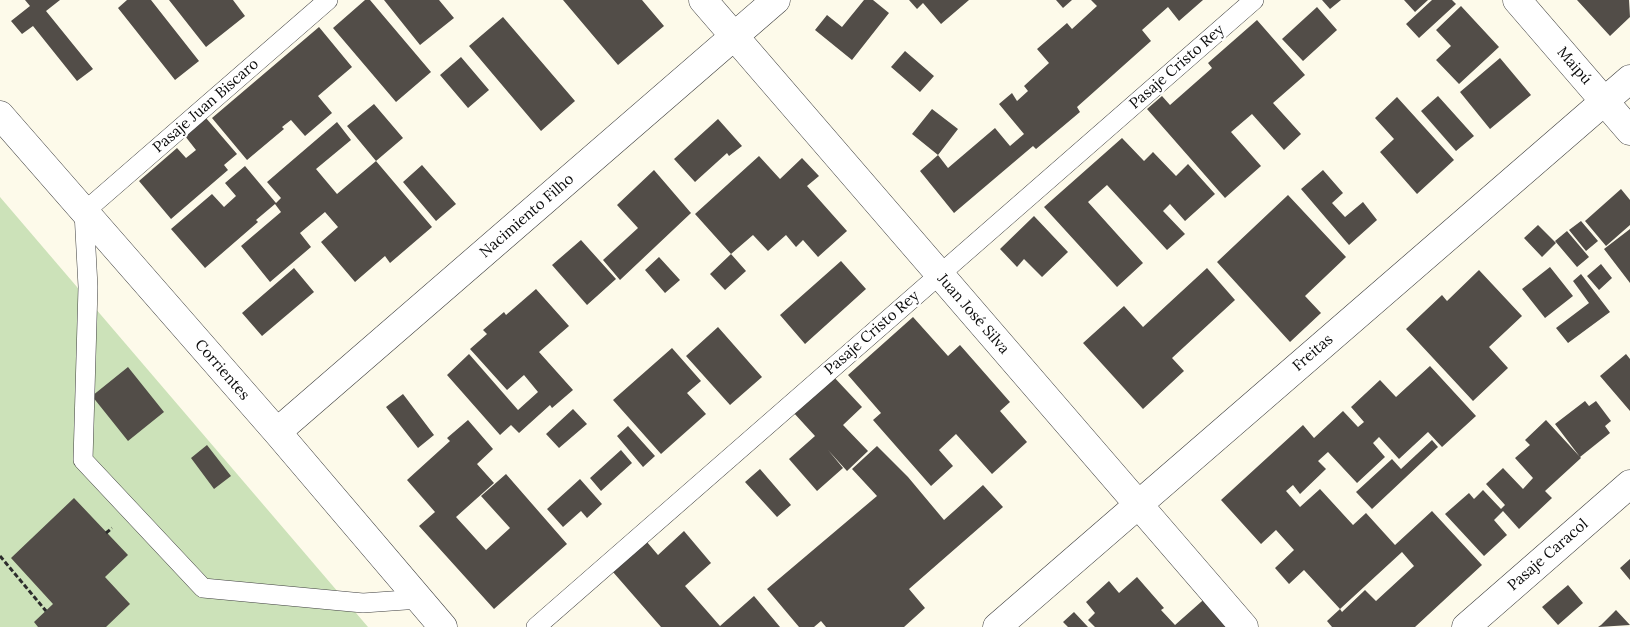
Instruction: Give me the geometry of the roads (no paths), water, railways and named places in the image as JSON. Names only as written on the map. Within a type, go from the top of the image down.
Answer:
[{"type":"street","name":"Juan José Silva","points":[[703,0],[1244,627]]},
{"type":"street","name":"Nacimiento Filho","points":[[277,432],[776,0]]},
{"type":"street","name":"Maipú","points":[[1517,0],[1630,131]]},
{"type":"street","name":"Freitas","points":[[997,627],[1630,80]]},
{"type":"street","name":"Corrientes","points":[[0,115],[277,432],[443,627]]},
{"type":"street","name":"Pasaje Caracol","points":[[1466,627],[1630,484]]},
{"type":"lane","name":"Pasaje Juan Biscaro","points":[[84,212],[328,0]]},
{"type":"lane","name":"Pasaje Cristo Rey","points":[[536,627],[1254,0]]},
{"type":"lane","points":[[84,212],[88,287],[83,460],[203,588],[363,603],[420,599]]}]
